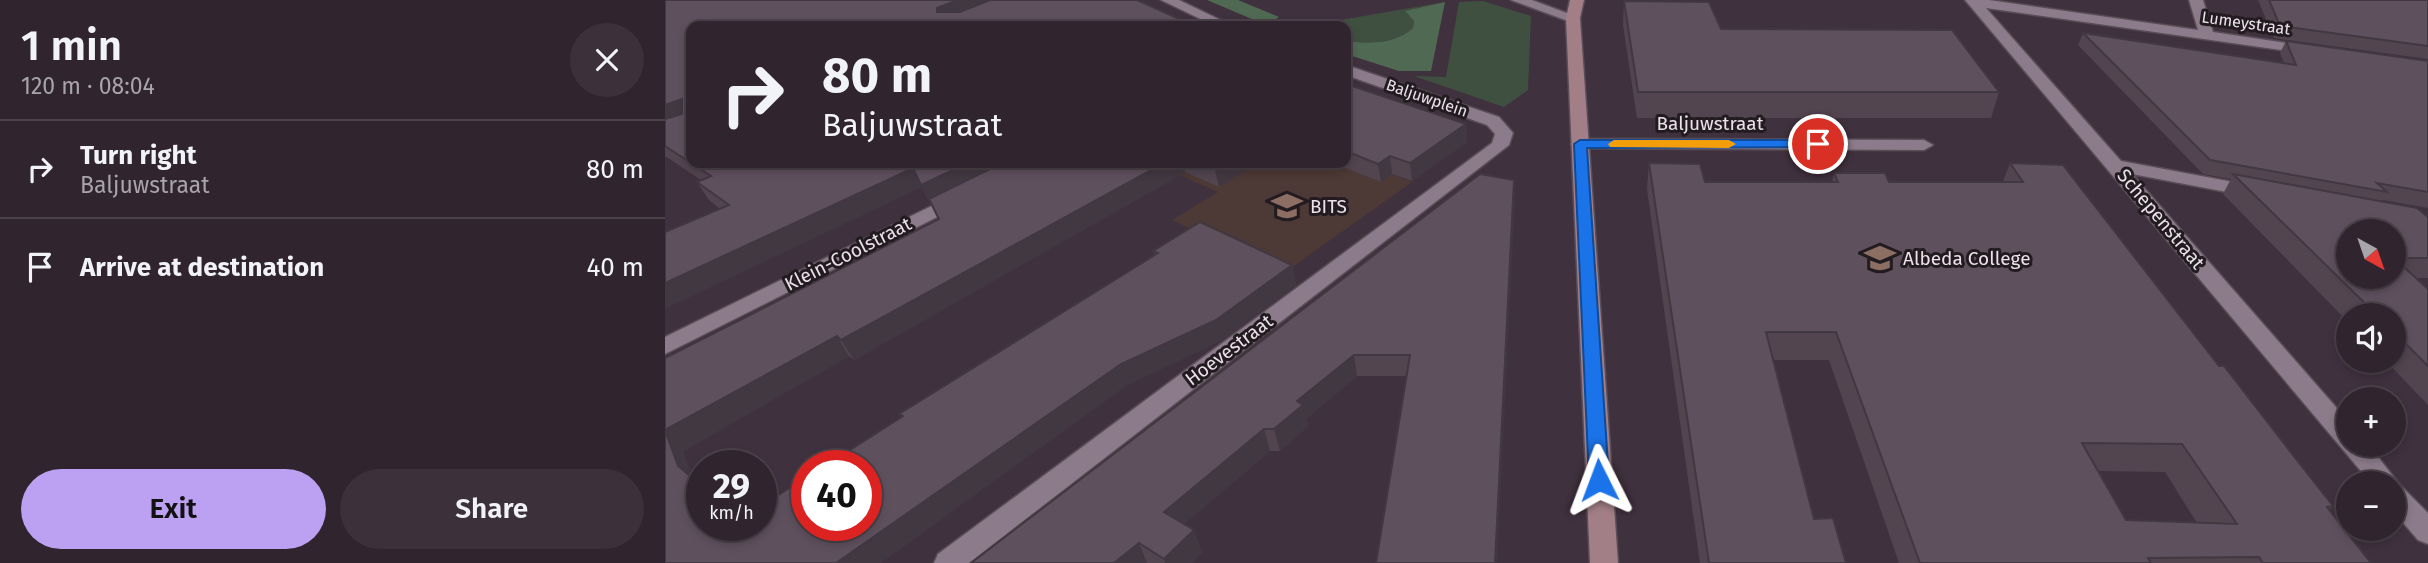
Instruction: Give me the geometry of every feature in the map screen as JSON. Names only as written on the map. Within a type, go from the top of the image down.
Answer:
[{"type":"street","points":[[1168,0],[1215,21]]},
{"type":"street","points":[[1518,0],[1575,9],[1604,563]]},
{"type":"street","points":[[2196,0],[2207,36]]},
{"type":"street","name":"Lumeystraat","points":[[1974,1],[2331,53]]},
{"type":"street","name":"Schepenstraat","points":[[1974,1],[2336,424]]},
{"type":"street","name":"Baljuwplein","points":[[1351,72],[1493,121],[1504,133]]},
{"type":"street","name":"Hoevestraat","points":[[948,563],[1500,145],[1504,133]]},
{"type":"street","name":"Baljuwstraat","points":[[1580,144],[1924,145]]},
{"type":"street","points":[[2117,166],[2266,194]]},
{"type":"street","name":"Klein-Coolstraat","points":[[665,346],[983,187]]},
{"type":"street","points":[[2364,457],[2376,471]]},
{"type":"street","points":[[2406,507],[2428,532]]},
{"type":"shaded area","name":"BITS","points":[[1351,158],[1412,182],[1284,273],[1172,220],[1218,192],[1163,168],[1351,168]]},
{"type":"green space","points":[[1207,0],[1238,0],[1279,17],[1272,21],[1257,21]]},
{"type":"green space","points":[[1483,1],[1531,16],[1528,90],[1504,107],[1414,76],[1446,77],[1459,2]]},
{"type":"green space","points":[[1445,2],[1405,11],[1414,21],[1413,28],[1398,37],[1381,42],[1351,41],[1351,21],[1335,21]]},
{"type":"green space","points":[[1445,2],[1431,71],[1399,71],[1351,56],[1351,41],[1390,40],[1413,28],[1414,21],[1405,11]]},
{"type":"building","points":[[665,0],[958,0],[937,8],[937,12],[960,12],[990,0],[1137,0],[1184,21],[686,21],[686,160],[665,146],[665,119],[682,114],[682,99],[665,105]]},
{"type":"building","points":[[2269,0],[2428,0],[2428,46],[2280,26]]},
{"type":"building","points":[[1624,1],[1709,2],[1721,29],[1952,30],[1999,92],[1638,92]]},
{"type":"building","points":[[2083,33],[2296,65],[2286,41],[2428,61],[2428,192],[2377,183],[2387,192],[2210,160]]},
{"type":"building","points":[[1351,86],[1466,124],[1410,163],[1390,156],[1378,164],[1351,153]]},
{"type":"building","points":[[1649,163],[1700,164],[1705,182],[1838,182],[1834,173],[1885,173],[1889,182],[2023,182],[2010,163],[2063,165],[2219,366],[2224,366],[2333,506],[2327,507],[2336,518],[2336,541],[2354,541],[2371,563],[2263,563],[2259,557],[2148,558],[2151,563],[1920,563],[1836,332],[1766,332],[1814,519],[1833,518],[1846,563],[1709,563]],"holes":[[[2082,443],[2182,444],[2237,524],[2126,520]]]},
{"type":"building","points":[[699,168],[913,168],[665,283],[665,232],[729,205],[697,182],[711,176]]},
{"type":"building","points":[[913,168],[957,168],[921,185]]},
{"type":"building","points":[[992,168],[1155,168],[841,340],[837,336],[665,430],[665,358],[939,219],[929,199]]},
{"type":"building","points":[[1480,174],[1514,180],[1495,563],[1376,563],[1410,355],[1354,355],[1297,401],[1303,405],[1274,429],[1264,429],[1164,512],[1194,530],[1164,559],[1139,543],[1114,563],[971,563]]},
{"type":"building","points":[[2233,174],[2417,208],[2428,217],[2428,258],[2406,258],[2406,219],[2336,219],[2336,275]]},
{"type":"building","points":[[1200,222],[1292,265],[1216,320],[1121,364],[882,531],[882,450],[850,450],[903,416],[899,414],[1158,253],[1153,251]]},
{"type":"building","points":[[2406,269],[2428,289],[2428,366],[2406,344],[2406,303],[2365,303],[2350,289],[2406,289]]},
{"type":"building","points":[[665,430],[678,466],[686,473],[686,541],[777,541],[777,496],[791,487],[791,541],[868,541],[836,563],[665,563]]},
{"type":"slow traffic","points":[[1614,144],[1729,144]]},
{"type":"place","name":"BITS","points":[[1287,206]]},
{"type":"place","name":"Albeda College","points":[[1880,258]]},
{"type":"route","points":[[1599,480],[1580,144],[1818,144]]}]
